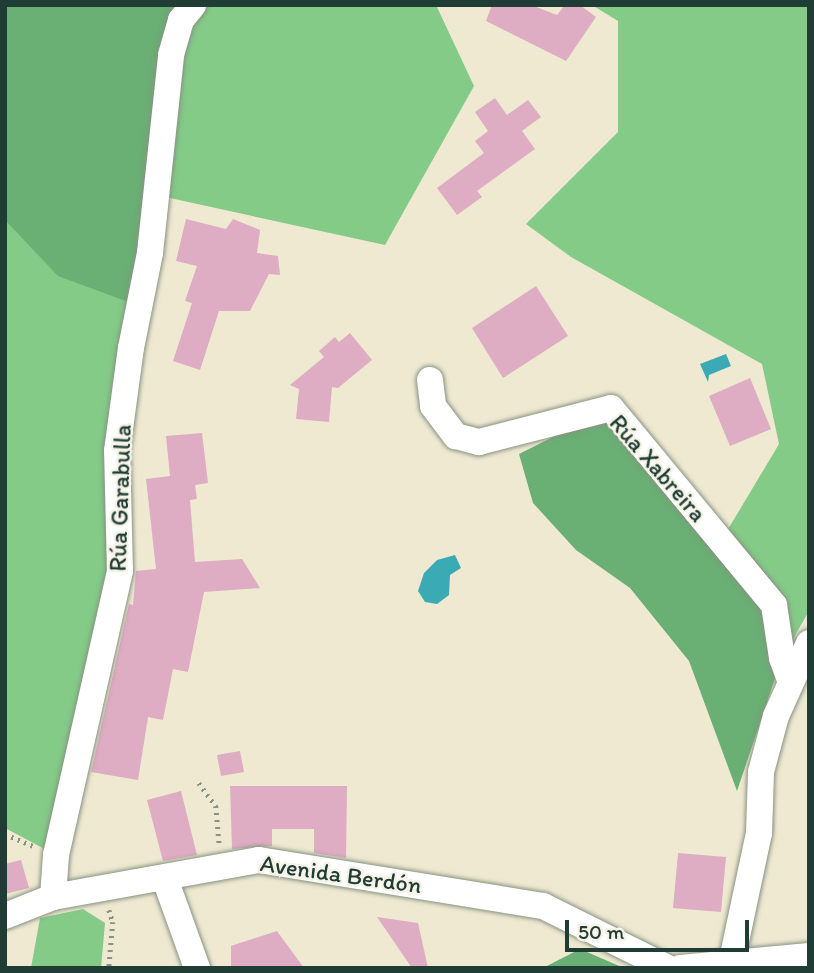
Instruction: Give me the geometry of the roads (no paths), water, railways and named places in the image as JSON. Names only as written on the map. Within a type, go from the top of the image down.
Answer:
[{"type":"street","name":"Rúa Garabulla","points":[[53,897],[56,855],[120,571],[117,451],[150,253],[171,55],[181,20],[193,5]]},
{"type":"street","name":"Rúa Xabreira","points":[[430,380],[433,406],[456,436],[479,442],[611,408],[774,606],[782,658],[790,680]]},
{"type":"street","points":[[732,960],[759,833],[761,772],[790,680],[809,643]]},
{"type":"street","name":"Avenida Berdón","points":[[5,916],[53,897],[165,879],[221,863],[259,860],[352,872],[543,906],[667,968]]},
{"type":"street","points":[[165,879],[197,968]]},
{"type":"street","points":[[680,968],[732,960],[809,956]]},
{"type":"water","points":[[726,354],[731,366],[709,375],[708,382],[700,364]]},
{"type":"water","points":[[455,555],[461,568],[450,575],[449,595],[437,604],[425,602],[418,591],[424,573],[437,560]]}]
